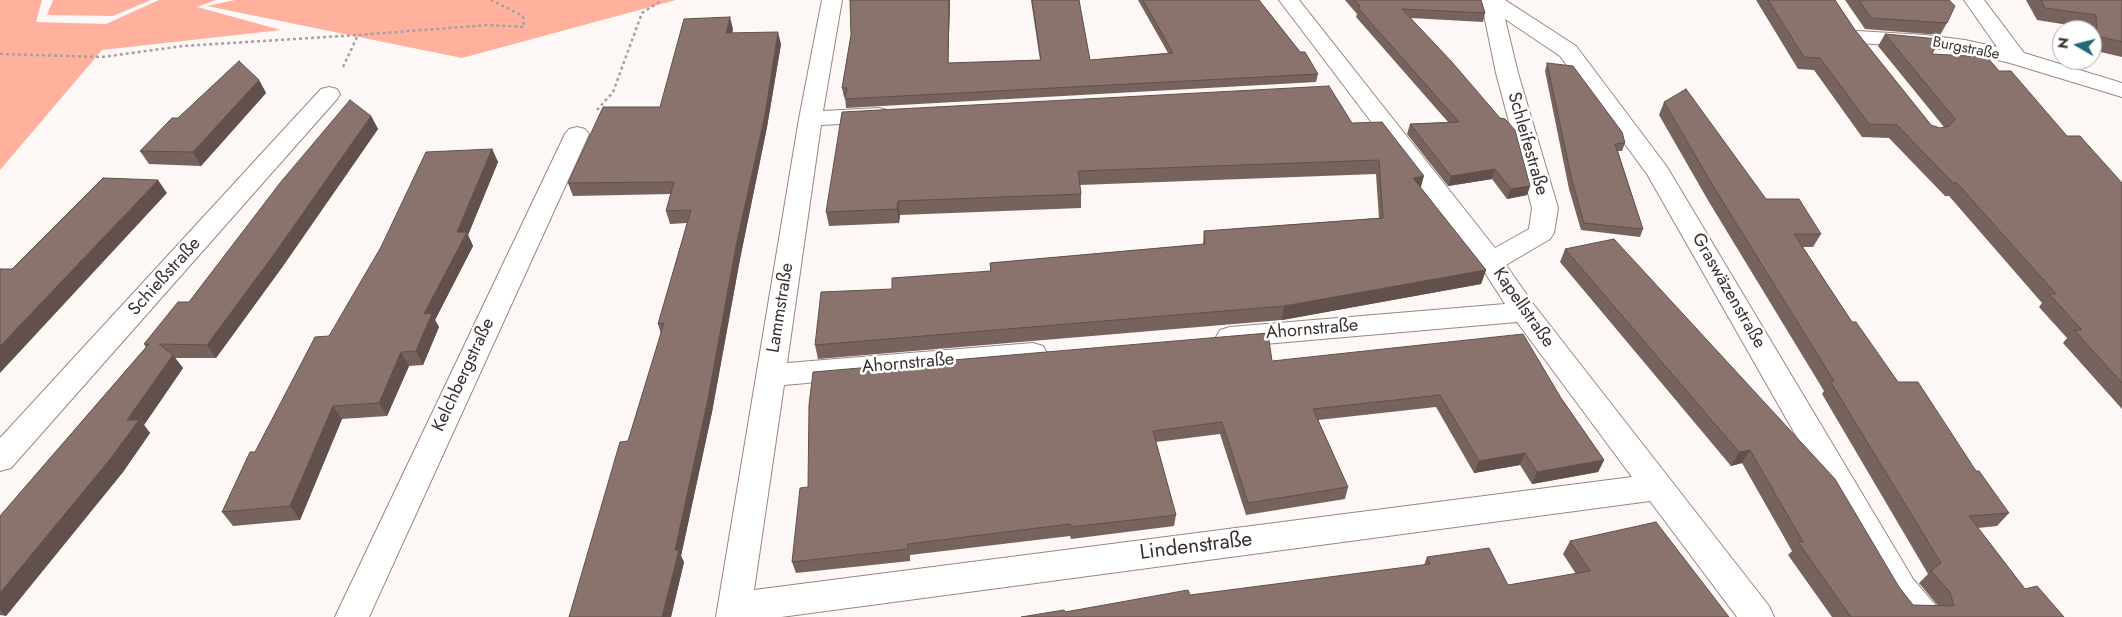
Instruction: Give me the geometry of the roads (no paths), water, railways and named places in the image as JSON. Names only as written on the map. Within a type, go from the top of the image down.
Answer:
[{"type":"street","name":"Lammstraße","points":[[734,612],[810,119],[832,0]]},
{"type":"street","name":"Kapellstraße","points":[[1289,0],[1491,262],[1524,312],[1656,487],[1758,617]]},
{"type":"street","name":"Schleifestraße","points":[[1491,0],[1508,73],[1545,208],[1541,234],[1491,262]]},
{"type":"street","name":"Graswäzenstraße","points":[[1491,0],[1568,52],[1658,172],[1901,589],[1924,617]]},
{"type":"street","points":[[1974,0],[1983,15],[2016,58]]},
{"type":"street","name":"Burgstraße","points":[[1874,58],[1852,29],[1965,46],[2016,58],[2122,90]]},
{"type":"street","points":[[1328,91],[1358,89]]},
{"type":"street","name":"Schießstraße","points":[[0,459],[329,94]]},
{"type":"street","points":[[810,119],[900,114]]},
{"type":"street","name":"Kelchbergstraße","points":[[352,617],[577,134]]},
{"type":"street","name":"Ahornstraße","points":[[1207,339],[1524,312]]},
{"type":"street","name":"Ahornstraße","points":[[771,375],[1058,351]]},
{"type":"street","name":"Lindenstraße","points":[[734,612],[1656,487]]}]
